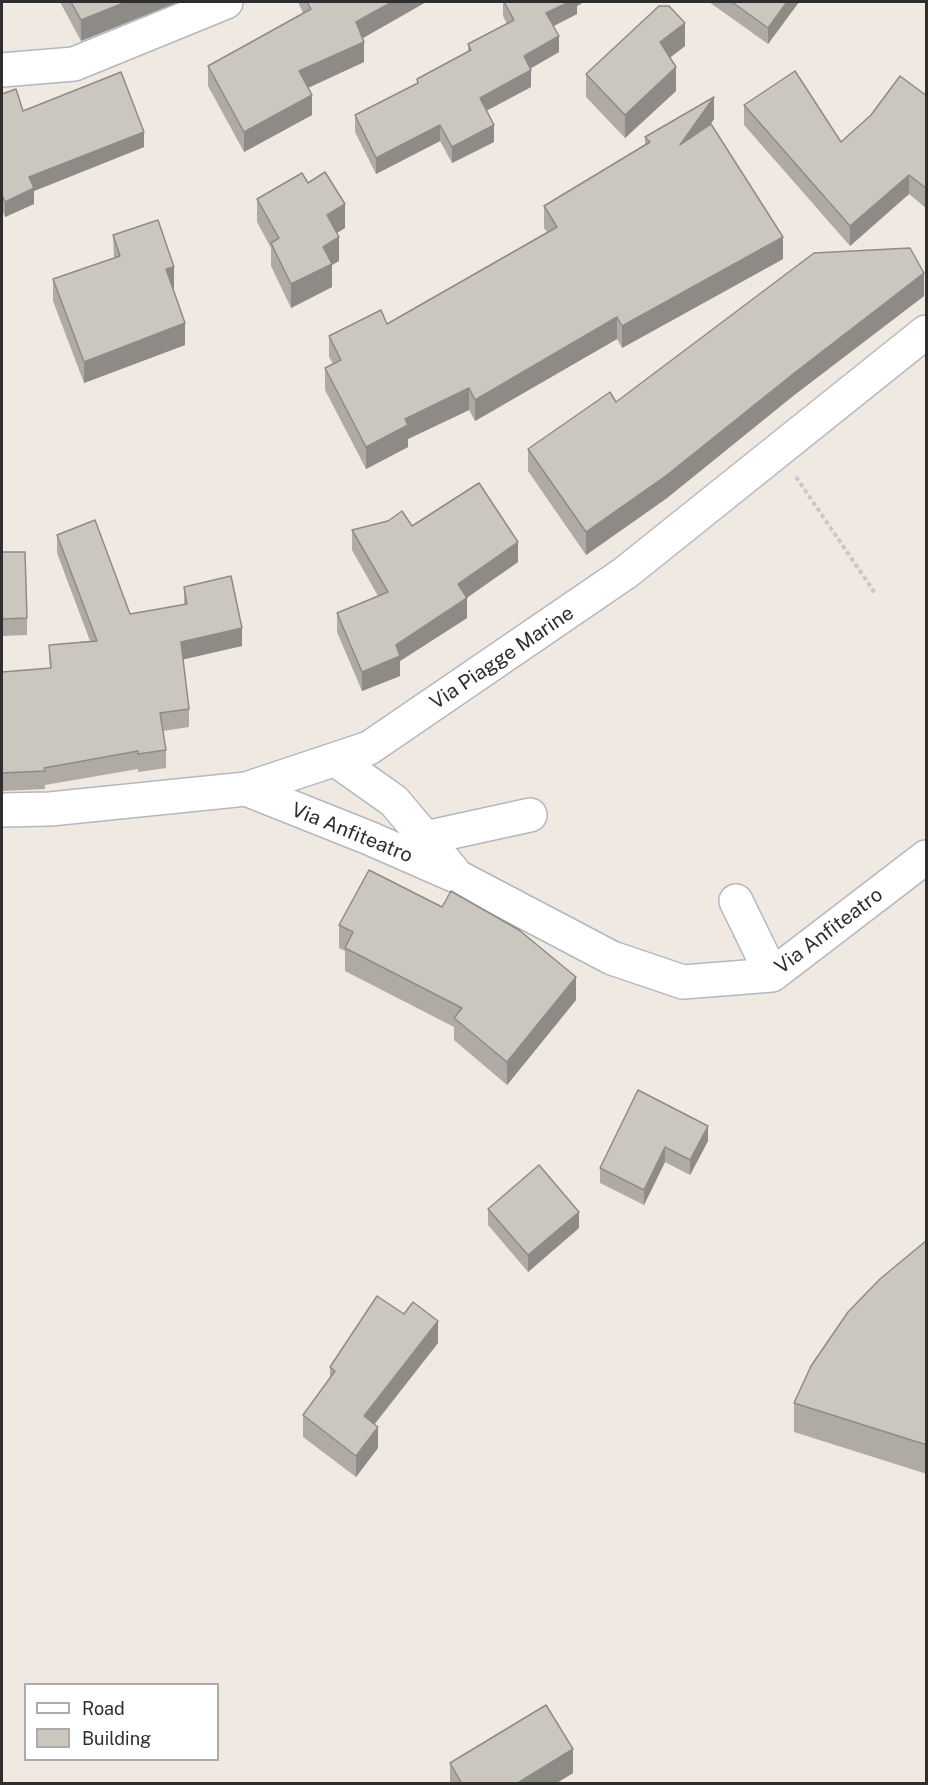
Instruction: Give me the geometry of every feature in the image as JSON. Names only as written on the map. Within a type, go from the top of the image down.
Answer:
[{"type":"street","points":[[2,70],[74,64],[226,2]]},
{"type":"street","name":"Via Piagge Marine","points":[[2,810],[50,809],[246,789],[369,748],[625,573],[927,332]]},
{"type":"street","name":"Via Anfiteatro","points":[[336,760],[394,801],[458,877]]},
{"type":"street","name":"Via Anfiteatro","points":[[246,789],[369,838],[458,877],[612,958],[683,982],[772,975],[927,857]]},
{"type":"street","points":[[425,838],[530,815]]},
{"type":"street","points":[[736,902],[772,975]]},
{"type":"path","points":[[779,451],[875,593]]},
{"type":"building","points":[[71,2],[126,2],[81,20]]},
{"type":"building","points":[[307,2],[392,2],[356,22],[364,42],[299,71],[312,95],[244,132],[208,66],[311,9]]},
{"type":"building","points":[[504,2],[569,2],[546,13],[559,36],[524,56],[531,70],[480,98],[494,125],[452,147],[440,125],[376,158],[355,115],[418,83],[417,79],[471,50],[468,44],[514,20]]},
{"type":"building","points":[[732,2],[787,2],[768,28]]},
{"type":"building","points":[[659,6],[669,6],[685,23],[660,42],[676,67],[625,115],[586,74]]},
{"type":"building","points":[[795,71],[841,142],[871,115],[900,76],[927,96],[927,189],[909,175],[850,226],[744,105]]},
{"type":"building","points":[[121,72],[144,132],[29,177],[34,188],[5,202],[2,195],[2,94],[16,89],[23,111]]},
{"type":"building","points":[[714,97],[680,145],[711,124],[783,237],[622,326],[617,317],[475,400],[469,388],[405,419],[408,425],[366,447],[325,368],[341,360],[329,336],[381,310],[387,324],[557,227],[544,206],[650,142],[645,137]]},
{"type":"building","points":[[325,172],[345,204],[327,215],[339,237],[323,247],[332,264],[291,284],[271,243],[279,238],[257,199],[302,173],[308,183]]},
{"type":"building","points":[[158,220],[174,267],[166,269],[185,323],[84,362],[53,279],[120,256],[113,235]]},
{"type":"building","points":[[910,248],[924,273],[667,475],[586,532],[528,449],[610,392],[616,402],[814,253]]},
{"type":"building","points":[[479,483],[518,542],[458,584],[467,598],[396,645],[400,656],[362,672],[337,613],[388,592],[352,530],[388,521],[402,511],[412,526]]},
{"type":"building","points":[[95,520],[130,614],[187,604],[184,587],[231,576],[242,628],[181,642],[189,709],[160,713],[166,750],[138,754],[138,751],[44,768],[45,771],[2,773],[2,672],[51,668],[49,645],[97,641],[57,535]]},
{"type":"building","points":[[2,552],[25,552],[27,618],[2,619]]},
{"type":"building","points":[[369,870],[442,907],[451,891],[519,930],[576,977],[507,1062],[454,1018],[462,1008],[345,948],[353,932],[339,925]]},
{"type":"building","points":[[638,1090],[708,1126],[690,1160],[665,1147],[644,1190],[600,1168]]},
{"type":"building","points":[[539,1165],[579,1212],[528,1255],[488,1209]]},
{"type":"building","points":[[927,1240],[927,1445],[794,1403],[811,1366],[848,1312],[880,1279]]},
{"type":"building","points":[[377,1296],[404,1314],[413,1302],[438,1321],[364,1416],[378,1427],[356,1456],[303,1415],[335,1371],[330,1367]]},
{"type":"building","points":[[546,1705],[573,1749],[516,1784],[462,1784],[450,1763]]}]
